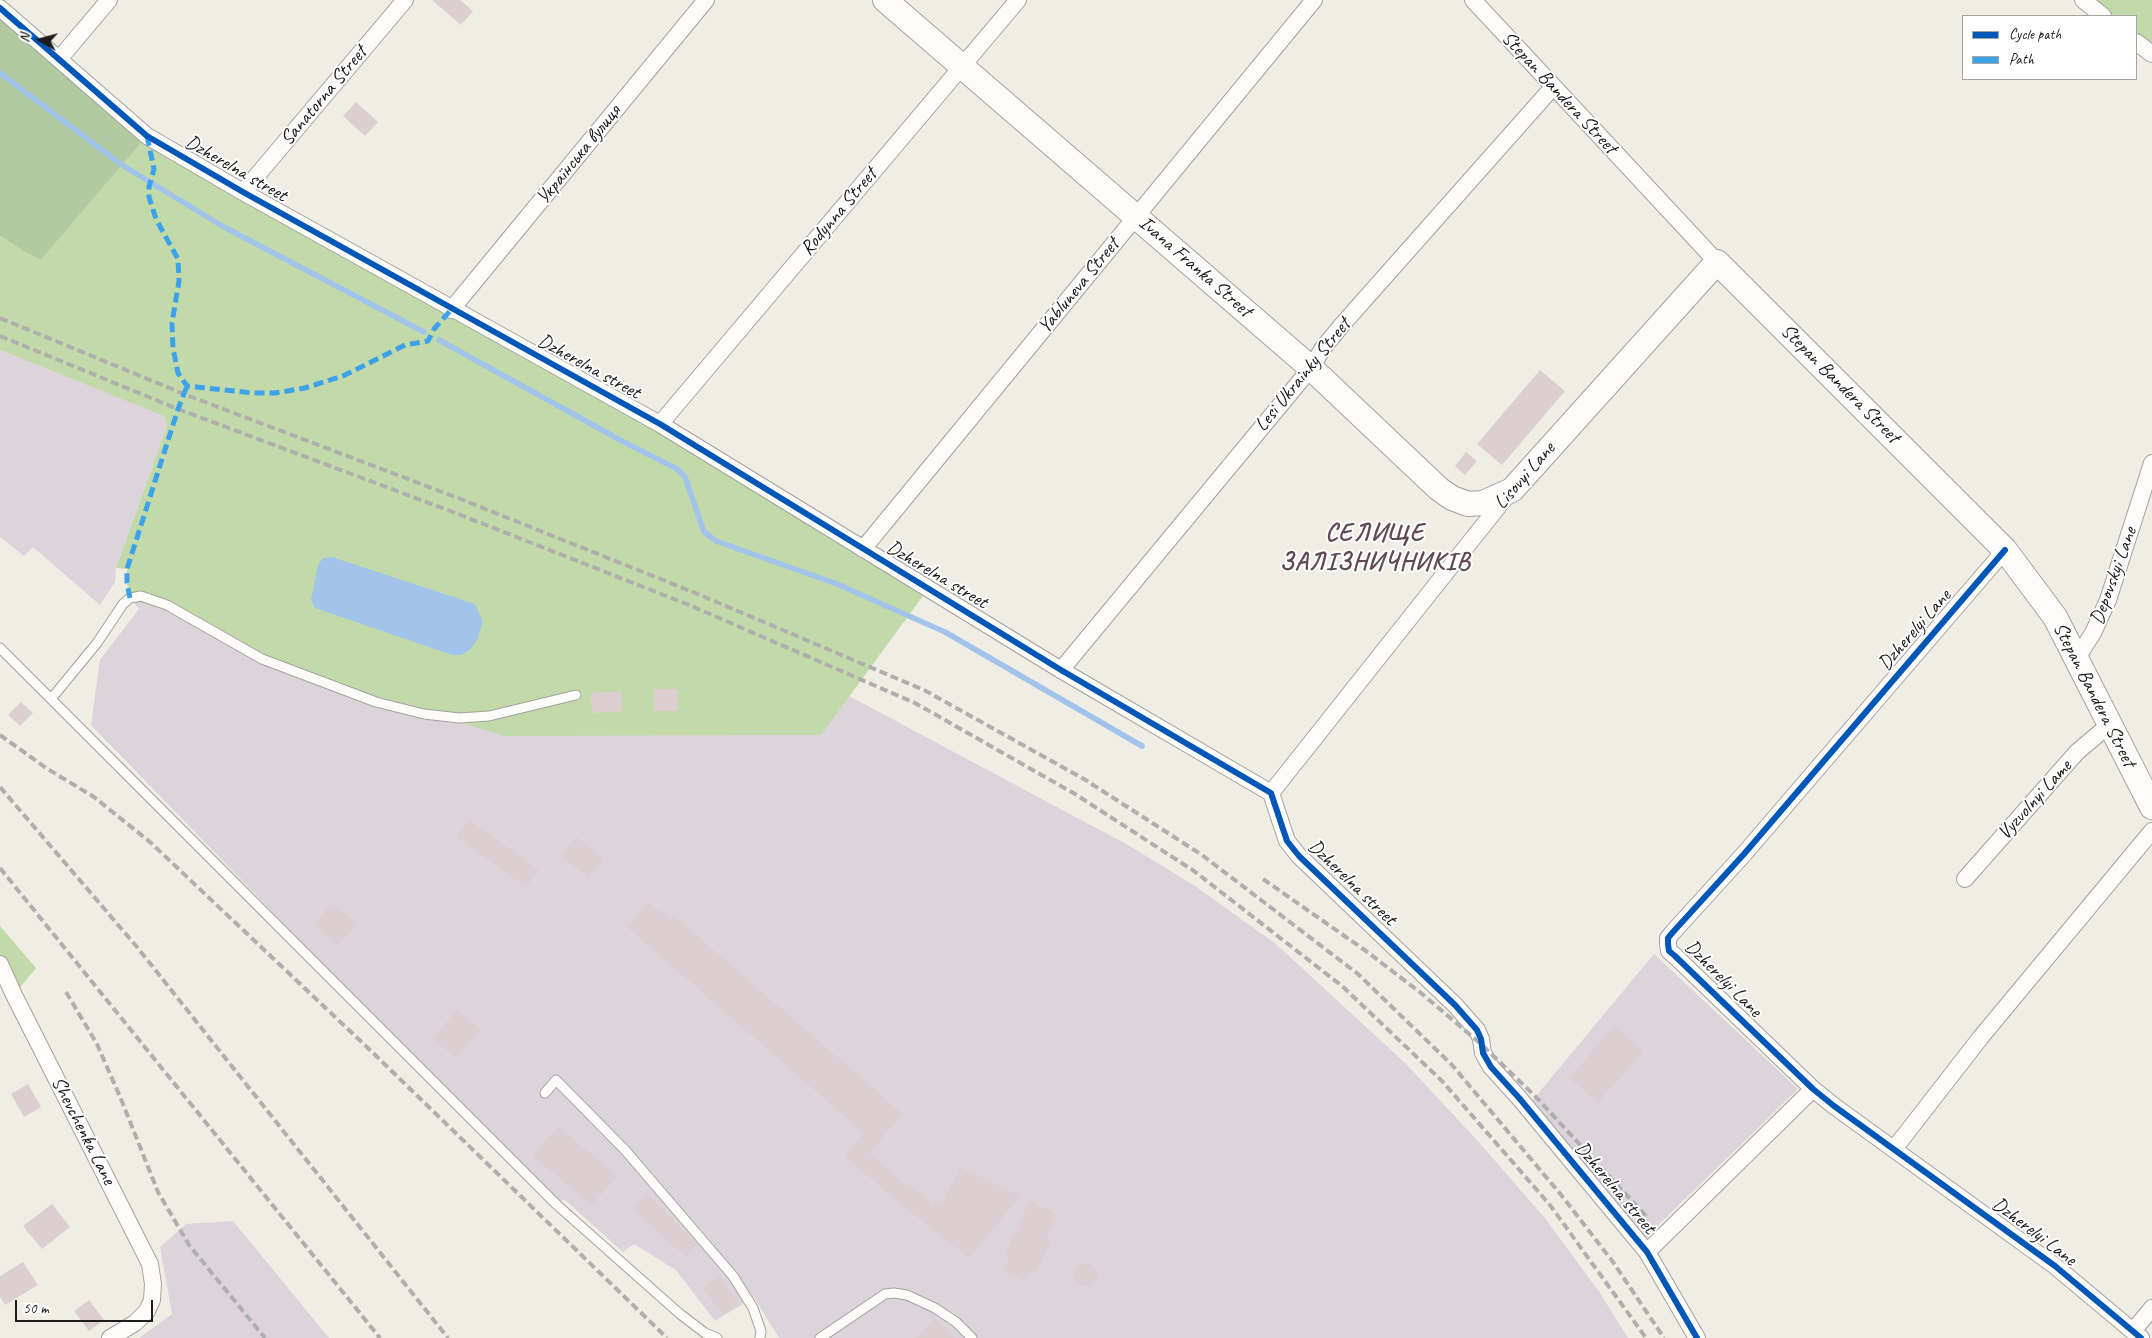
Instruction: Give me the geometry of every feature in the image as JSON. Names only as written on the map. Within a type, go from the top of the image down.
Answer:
[{"type":"street","points":[[60,58],[109,0]]},
{"type":"street","name":"Sanatorna Street","points":[[242,192],[405,0]]},
{"type":"street","name":"Українська вулиця","points":[[452,310],[706,0]]},
{"type":"street","name":"Ivana Franka Street","points":[[885,0],[1311,368],[1439,489],[1452,498],[1468,504],[1483,503],[1512,490]]},
{"type":"street","name":"Rodynna Street","points":[[660,424],[1018,0]]},
{"type":"street","name":"Yabluneva Street","points":[[862,549],[1314,0]]},
{"type":"street","name":"Stepan Bandera Street","points":[[1473,0],[1717,262],[2005,550],[2055,617],[2152,807]]},
{"type":"street","points":[[2083,0],[2102,15]]},
{"type":"street","name":"Dzherelna street","points":[[0,8],[60,58],[147,136],[242,192],[452,310],[660,424],[1061,670],[1270,793],[1286,840],[1299,856],[1455,1005],[1476,1030],[1481,1039],[1483,1053],[1491,1068],[1520,1099],[1647,1252],[1697,1338]]},
{"type":"street","points":[[2137,43],[2152,54]]},
{"type":"street","name":"Lesi Ukrainky Street","points":[[1061,670],[1311,368],[1323,348],[1341,326],[1554,87]]},
{"type":"street","name":"Lisovyi Lane","points":[[1270,793],[1512,490],[1717,262]]},
{"type":"street","name":"Depovskyi Lane","points":[[2077,658],[2093,632],[2108,600],[2152,463]]},
{"type":"street","name":"Dzherelyi Lane","points":[[2005,550],[1744,854],[1668,938],[1669,951],[1813,1090],[2055,1266],[2137,1335]]},
{"type":"street","name":"Vyzvolnyi Lame","points":[[1965,880],[2077,752],[2109,725]]},
{"type":"street","points":[[1894,1149],[1981,1037],[2152,831]]},
{"type":"street","name":"Shevchenka Lane","points":[[0,964],[150,1264],[153,1284],[152,1300],[147,1312],[135,1323],[110,1338]]},
{"type":"street","points":[[1647,1252],[1813,1090]]},
{"type":"street","points":[[2137,1335],[2152,1308]]},
{"type":"lane","points":[[51,699],[97,643],[123,604],[130,598],[140,596],[167,604],[262,659],[367,699],[424,714],[459,718],[489,716],[576,695]]},
{"type":"lane","points":[[0,648],[557,1204],[680,1314],[705,1333],[717,1338]]},
{"type":"lane","points":[[545,1093],[556,1080],[625,1150],[734,1276],[753,1308],[761,1331],[760,1338]]},
{"type":"lane","points":[[820,1338],[885,1294],[894,1293],[906,1295],[935,1308],[956,1322],[972,1338]]},
{"type":"shaded area","points":[[0,350],[164,415],[167,426],[116,568],[115,582],[100,605],[33,547],[24,556],[0,537]]},
{"type":"shaded area","points":[[127,583],[836,689],[1128,845],[1195,886],[1276,944],[1405,1063],[1476,1139],[1544,1217],[1600,1293],[1628,1338],[779,1338],[754,1297],[715,1321],[676,1270],[634,1244],[623,1252],[564,1199],[557,1205],[91,725],[100,660],[139,609],[130,598]]},
{"type":"shaded area","points":[[1654,954],[1798,1089],[1645,1238],[1532,1101]]},
{"type":"shaded area","points":[[233,1221],[329,1338],[139,1338],[172,1314],[160,1247],[186,1224]]},
{"type":"green space","points":[[2083,0],[2152,0],[2152,54],[2137,43],[2137,15],[2102,15]]},
{"type":"green space","points":[[0,9],[147,136],[41,260],[0,236]]},
{"type":"green space","points":[[147,136],[451,310],[928,589],[821,735],[504,736],[277,665],[167,605],[130,598],[127,569],[116,568],[167,426],[164,416],[0,350],[0,236],[41,260]]},
{"type":"green space","points":[[0,926],[36,968],[14,995],[0,978]]},
{"type":"water","points":[[332,557],[475,604],[483,622],[477,640],[470,650],[461,655],[452,655],[315,608],[311,600],[318,565],[323,558]]},
{"type":"building","points":[[432,0],[460,0],[473,11],[461,25]]},
{"type":"building","points":[[356,102],[378,122],[365,136],[343,116]]},
{"type":"building","points":[[1540,370],[1565,391],[1502,465],[1477,444]]},
{"type":"building","points":[[1466,452],[1477,461],[1465,475],[1455,466]]},
{"type":"building","points":[[654,689],[678,689],[678,711],[654,711]]},
{"type":"building","points":[[621,691],[622,711],[592,713],[591,693]]},
{"type":"building","points":[[21,702],[33,713],[20,726],[8,715]]},
{"type":"building","points":[[469,820],[539,870],[526,887],[457,837]]},
{"type":"building","points":[[576,837],[604,859],[589,878],[561,856]]},
{"type":"building","points":[[648,902],[670,920],[674,916],[903,1114],[869,1153],[909,1188],[911,1186],[933,1204],[936,1200],[942,1204],[960,1167],[1020,1196],[969,1258],[891,1196],[845,1156],[864,1133],[627,927]]},
{"type":"building","points":[[332,903],[357,924],[338,946],[314,924]]},
{"type":"building","points":[[457,1010],[481,1029],[456,1057],[432,1039]]},
{"type":"building","points":[[1614,1026],[1643,1051],[1598,1103],[1569,1078]]},
{"type":"building","points":[[28,1084],[41,1107],[24,1117],[11,1094]]},
{"type":"building","points":[[558,1126],[617,1176],[592,1205],[533,1156]]},
{"type":"building","points":[[647,1194],[697,1244],[686,1257],[633,1209]]},
{"type":"building","points":[[1030,1201],[1058,1215],[1046,1238],[1052,1240],[1036,1273],[1030,1270],[1024,1281],[1003,1271],[1009,1258],[1004,1255]]},
{"type":"building","points":[[52,1204],[70,1227],[42,1249],[23,1226]]},
{"type":"building","points":[[23,1262],[38,1285],[5,1305],[0,1297],[0,1276]]},
{"type":"building","points":[[1081,1263],[1091,1263],[1098,1270],[1098,1280],[1091,1287],[1081,1287],[1074,1280],[1074,1270]]},
{"type":"building","points":[[719,1276],[738,1303],[723,1315],[703,1288]]},
{"type":"building","points":[[89,1300],[104,1320],[89,1331],[74,1311]]},
{"type":"building","points":[[935,1319],[955,1338],[916,1338]]},
{"type":"waterway","points":[[0,73],[122,165],[224,227],[424,332]]},
{"type":"waterway","points":[[439,340],[622,441],[677,469],[685,477],[704,532],[716,541],[837,584],[945,632],[1142,746]]},
{"type":"railway","points":[[0,318],[184,394],[458,498],[693,592],[924,690],[1084,779],[1202,855],[1358,974],[1452,1065],[1562,1196],[1613,1262],[1664,1338]]},
{"type":"railway","points":[[0,336],[178,409],[453,512],[689,605],[915,703],[1075,794],[1194,871],[1342,986],[1442,1081],[1550,1205],[1646,1338]]},
{"type":"railway","points":[[0,735],[46,768],[94,797],[150,842],[370,1050],[667,1338]]},
{"type":"railway","points":[[0,787],[137,947],[448,1338]]},
{"type":"railway","points":[[0,868],[380,1338]]},
{"type":"railway","points":[[1263,879],[1366,951],[1421,993],[1481,1044],[1535,1096],[1646,1216]]},
{"type":"railway","points":[[66,992],[97,1044],[158,1192],[189,1245],[265,1338]]},
{"type":"marked path","points":[[147,136],[154,169],[149,187],[149,197],[156,219],[178,259],[179,281],[172,323],[173,348],[178,373],[187,386],[253,393],[275,393],[305,388],[343,376],[405,345],[428,341],[434,329],[451,310]]},
{"type":"marked path","points":[[130,598],[127,569],[187,386]]},
{"type":"cycle path","points":[[0,8],[147,136],[243,192],[660,424],[1061,670],[1271,793],[1287,841],[1299,856],[1455,1005],[1477,1030],[1481,1039],[1483,1053],[1491,1067],[1520,1099],[1647,1252],[1697,1338]]},
{"type":"cycle path","points":[[2005,550],[1744,854],[1673,932],[1668,938],[1669,951],[1813,1089],[2055,1266],[2141,1338]]},
{"type":"district","name":"СЕЛИЩЕ ЗАЛІЗНИЧНИКІВ","points":[[1375,548]]}]
